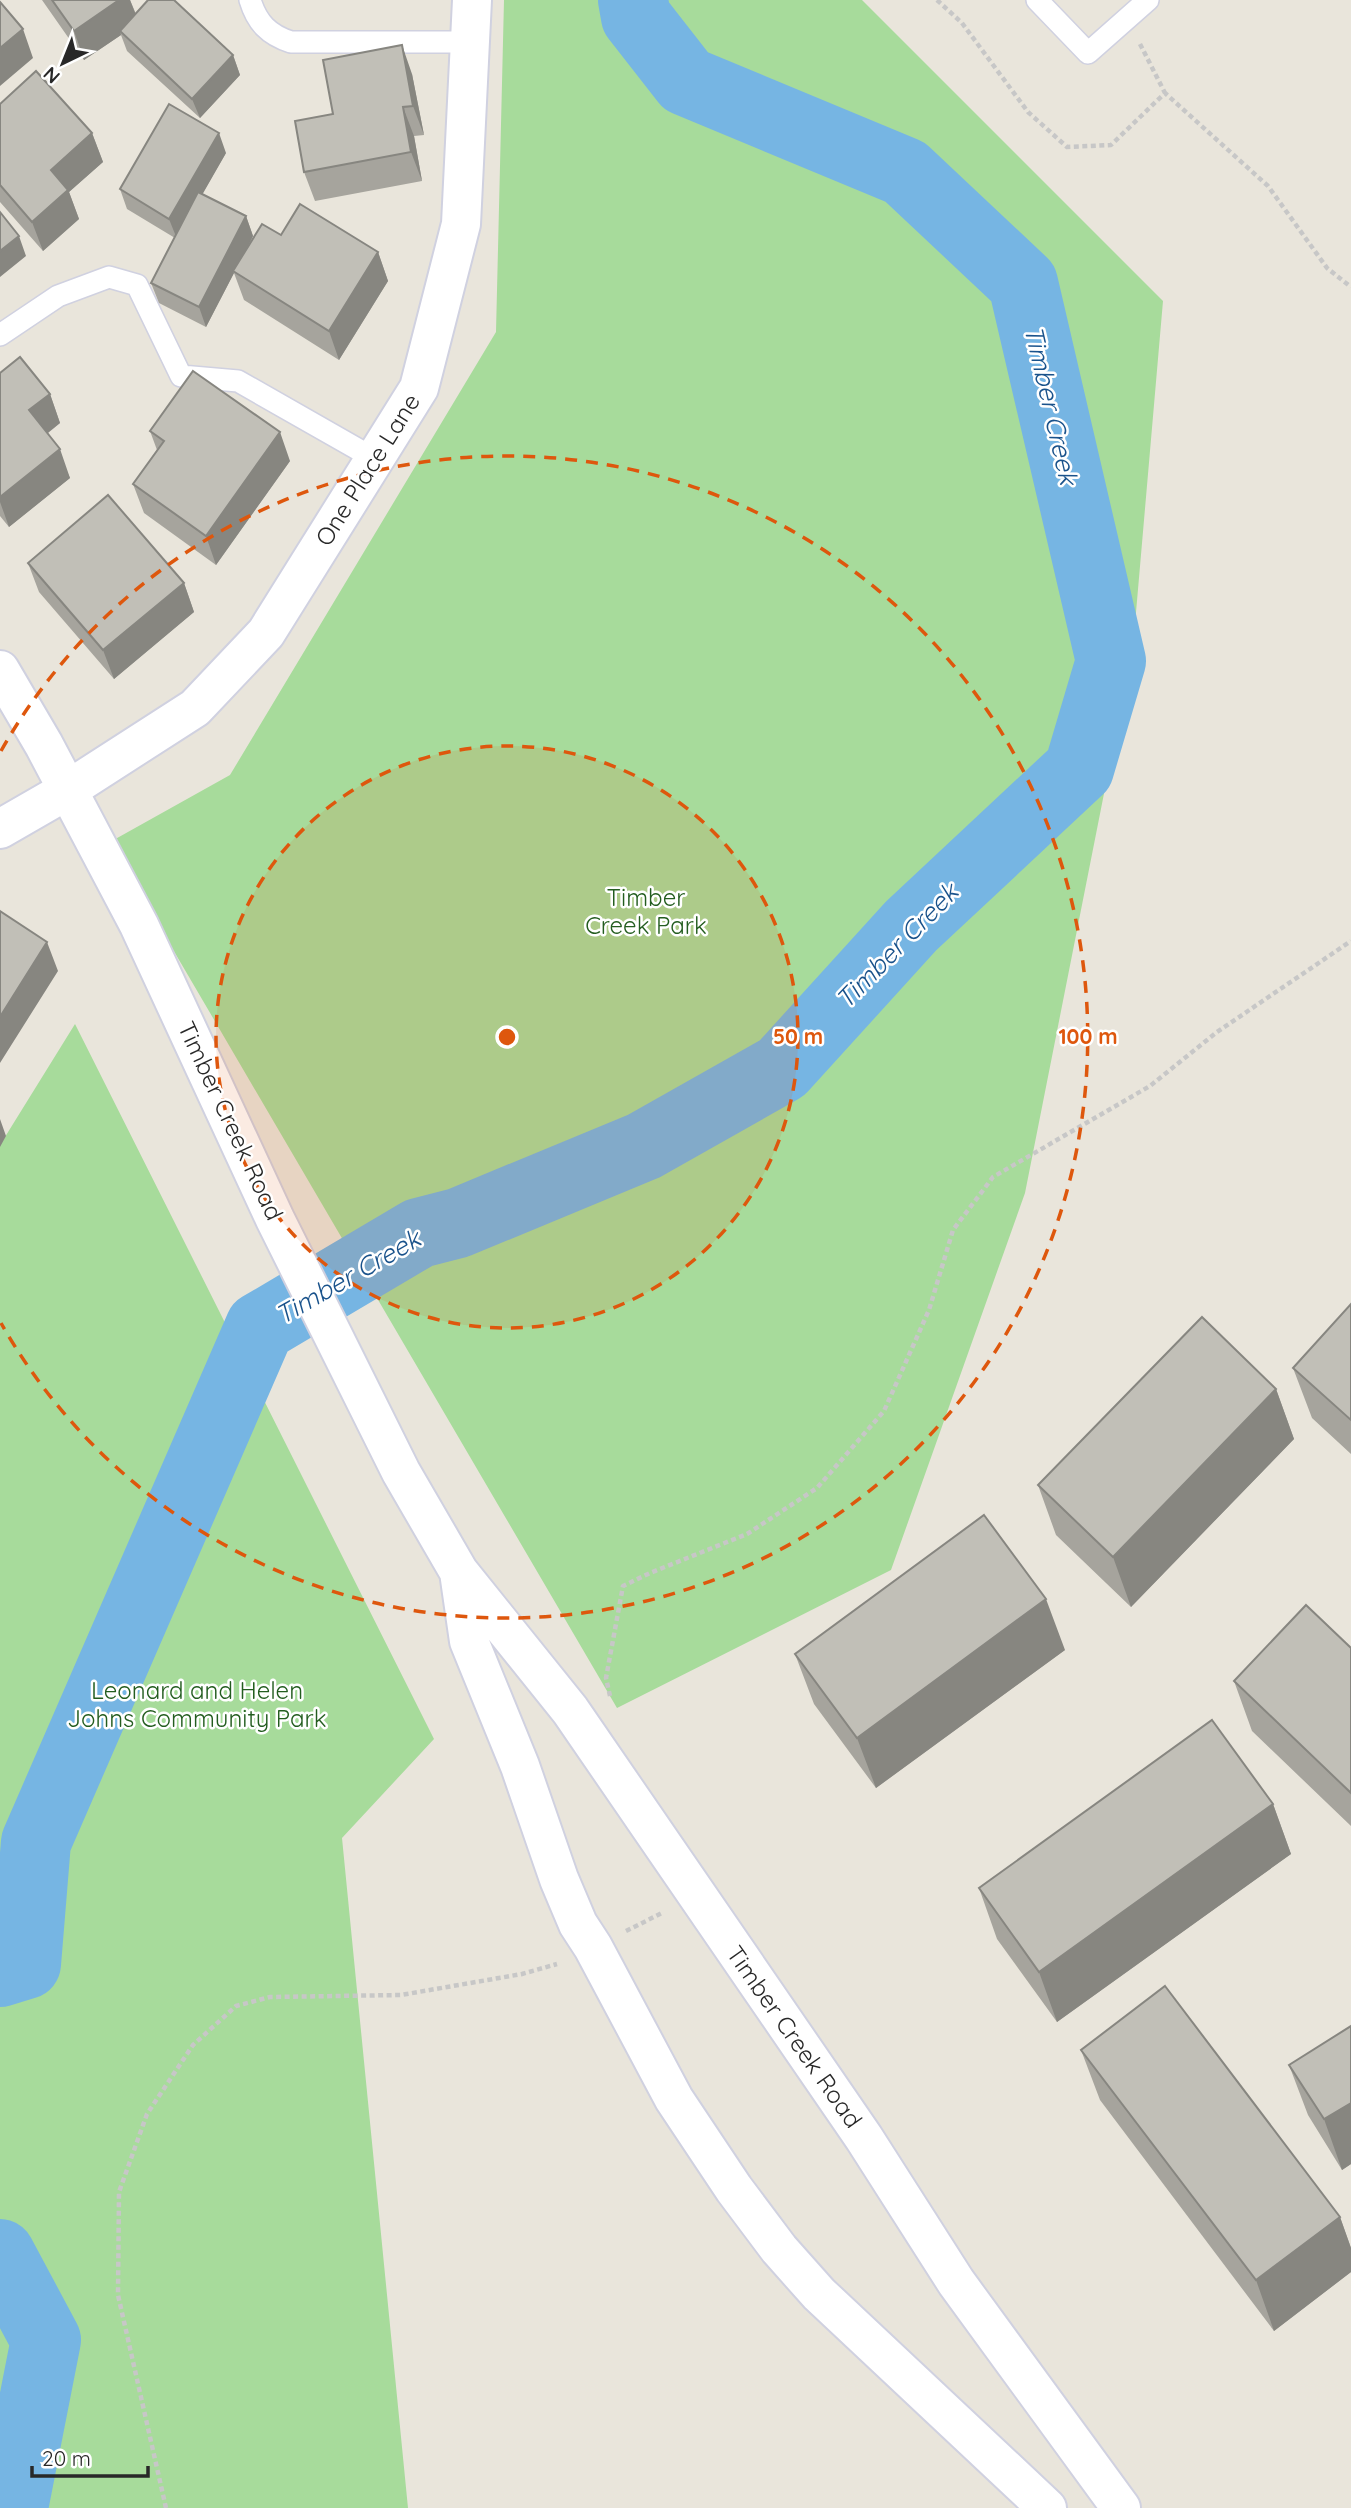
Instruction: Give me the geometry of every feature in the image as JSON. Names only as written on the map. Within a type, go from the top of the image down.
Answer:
[{"type":"street","name":"One Place Lane","points":[[0,829],[66,791],[195,708],[266,633],[419,388],[461,225],[472,0]]},
{"type":"street","name":"Timber Creek Road","points":[[0,670],[44,745],[139,925],[275,1219],[401,1472],[459,1572],[570,1710],[864,2138],[956,2282],[1121,2508]]},
{"type":"street","name":"Timber Creek Road","points":[[459,1572],[469,1642],[520,1766],[559,1879],[578,1924],[674,2099],[734,2189],[779,2249],[819,2294],[1047,2508]]},
{"type":"lane","points":[[250,0],[261,25],[276,38],[291,43],[470,42]]},
{"type":"lane","points":[[1037,0],[1088,53],[1148,0]]},
{"type":"lane","points":[[0,335],[58,296],[109,277],[137,285],[181,376],[238,381],[375,459]]},
{"type":"path","points":[[937,0],[962,23],[1028,111],[1067,147],[1111,145],[1165,93]]},
{"type":"path","points":[[1126,19],[1165,93],[1268,186],[1327,268],[1351,287]]},
{"type":"path","points":[[612,1703],[606,1678],[623,1586],[747,1534],[817,1488],[884,1411],[929,1310],[953,1230],[993,1177],[1150,1086],[1216,1032],[1351,940]]},
{"type":"path","points":[[621,1934],[670,1909]]},
{"type":"path","points":[[166,2508],[118,2295],[118,2192],[147,2114],[192,2045],[236,2006],[270,1997],[401,1995],[522,1974],[568,1961]]},
{"type":"green space","name":"Timber Creek Park","points":[[504,0],[862,0],[1163,301],[1133,647],[1025,1193],[891,1570],[617,1708],[110,842],[230,775],[496,332]]},
{"type":"green space","name":"Leonard and Helen Johns Community Park","points":[[75,1024],[434,1739],[342,1838],[408,2508],[0,2508],[0,1145]]},
{"type":"building","points":[[52,0],[119,0],[74,31]]},
{"type":"building","points":[[148,0],[174,0],[233,55],[192,99],[120,31]]},
{"type":"building","points":[[0,2],[23,29],[0,48]]},
{"type":"building","points":[[402,45],[413,106],[403,107],[411,152],[304,172],[295,121],[333,114],[323,60]]},
{"type":"building","points":[[36,71],[92,133],[51,170],[68,190],[32,222],[0,185],[0,104]]},
{"type":"building","points":[[169,104],[219,133],[169,219],[120,189]]},
{"type":"building","points":[[198,192],[246,216],[199,307],[151,283]]},
{"type":"building","points":[[300,204],[378,252],[329,331],[233,271],[262,224],[281,235]]},
{"type":"building","points":[[0,212],[19,236],[0,251]]},
{"type":"building","points":[[20,357],[50,394],[29,410],[60,449],[0,497],[0,373]]},
{"type":"building","points":[[193,371],[280,432],[206,536],[133,484],[164,441],[150,431]]},
{"type":"building","points":[[108,495],[184,583],[103,650],[28,563]]},
{"type":"building","points":[[0,911],[47,942],[0,1017]]},
{"type":"building","points":[[1351,1304],[1351,1420],[1293,1368]]},
{"type":"building","points":[[1202,1317],[1276,1389],[1113,1557],[1038,1485]]},
{"type":"building","points":[[984,1515],[1046,1599],[857,1738],[795,1654]]},
{"type":"building","points":[[1306,1605],[1351,1648],[1351,1793],[1234,1681]]},
{"type":"building","points":[[1212,1720],[1273,1804],[1039,1972],[979,1888]]},
{"type":"building","points":[[1165,1986],[1340,2217],[1256,2280],[1081,2050]]},
{"type":"building","points":[[1351,2026],[1351,2103],[1324,2119],[1289,2065]]},
{"type":"waterway","name":"Timber Creek","points":[[0,1972],[26,1964],[36,1842],[260,1327],[419,1233],[458,1223],[644,1146],[782,1068],[911,926],[1079,769],[1111,661],[1023,283],[905,172],[686,81],[636,17],[633,0]]},
{"type":"waterway","name":"Timber Creek","points":[[0,2254],[46,2340],[13,2508]]}]
